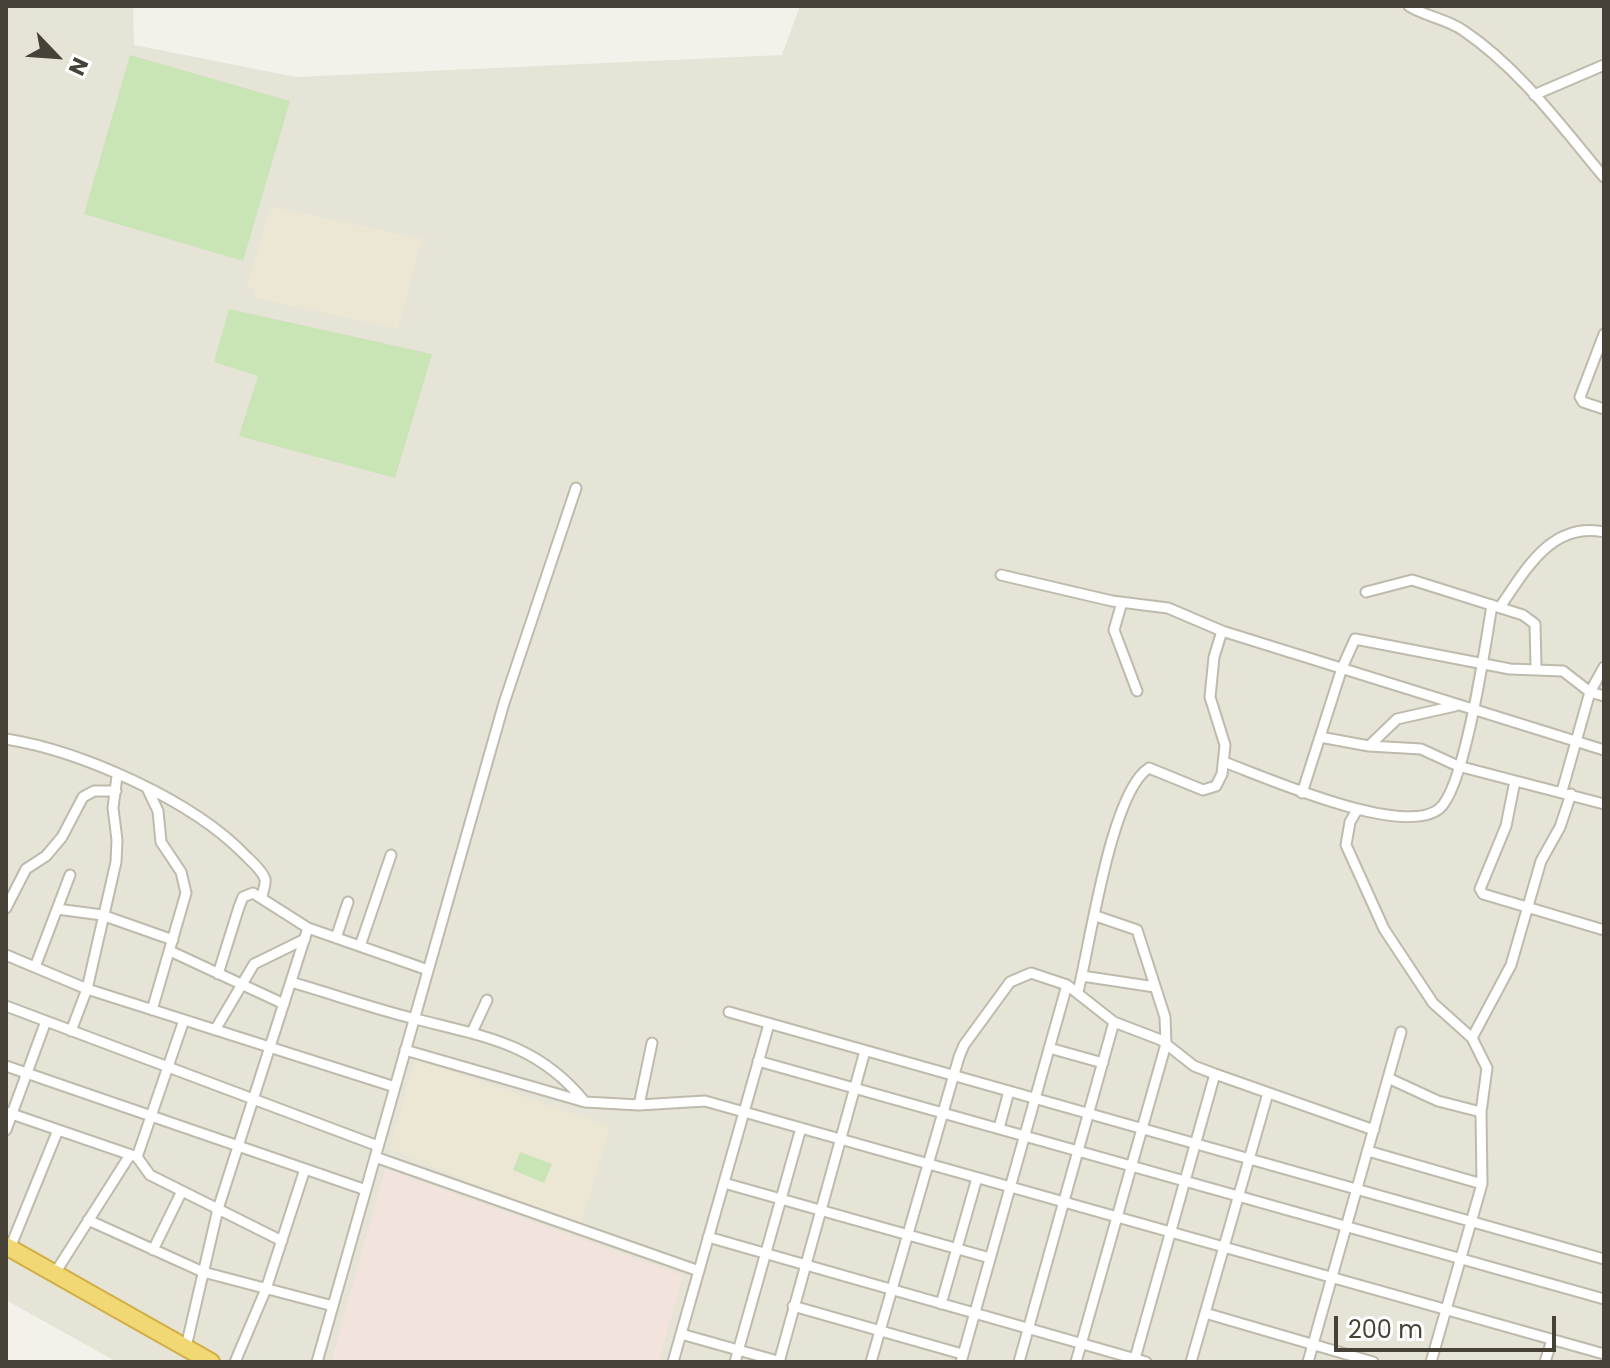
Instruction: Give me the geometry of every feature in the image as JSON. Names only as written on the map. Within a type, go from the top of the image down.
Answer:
[{"type":"highway","points":[[8,1247],[211,1362]]},
{"type":"street","points":[[1409,6],[1467,32],[1503,61],[1604,177]]},
{"type":"street","points":[[1534,95],[1604,65]]},
{"type":"street","points":[[1604,334],[1580,397],[1583,402],[1604,409]]},
{"type":"street","points":[[317,1362],[504,703],[576,488]]},
{"type":"street","points":[[1224,762],[1302,793],[1357,810],[1414,816],[1443,807],[1473,710],[1496,606],[1541,548],[1580,533],[1604,532]]},
{"type":"street","points":[[1001,575],[1122,602],[1168,608],[1222,631],[1604,750]]},
{"type":"street","points":[[1366,592],[1412,580],[1523,615],[1535,624],[1536,667]]},
{"type":"street","points":[[1122,602],[1114,630],[1137,691]]},
{"type":"street","points":[[1078,992],[1119,817],[1139,777],[1149,768],[1209,790],[1216,786],[1224,762],[1222,729],[1210,697],[1214,657],[1222,631]]},
{"type":"street","points":[[1302,793],[1342,668],[1355,639],[1510,669],[1536,667],[1563,671],[1590,692],[1604,696]]},
{"type":"street","points":[[1472,1038],[1511,965],[1541,861],[1560,827],[1576,742],[1590,692],[1604,667]]},
{"type":"street","points":[[1369,746],[1397,719],[1458,705]]},
{"type":"street","points":[[1320,737],[1369,746],[1421,749],[1458,766],[1604,804]]},
{"type":"street","points":[[6,739],[50,748],[184,806],[235,845],[265,879],[262,896]]},
{"type":"street","points":[[71,1031],[87,989],[118,851],[113,808],[117,776]]},
{"type":"street","points":[[1515,781],[1506,826],[1480,889],[1483,894],[1528,909],[1604,930]]},
{"type":"street","points":[[147,788],[158,811],[161,842],[181,872],[185,885],[185,903],[152,1010]]},
{"type":"street","points":[[7,901],[26,869],[46,856],[62,837],[87,793],[116,791]]},
{"type":"street","points":[[1357,810],[1350,822],[1346,845],[1384,929],[1425,993],[1472,1038],[1487,1068],[1481,1112],[1482,1184],[1431,1362]]},
{"type":"street","points":[[360,946],[391,855]]},
{"type":"street","points":[[35,967],[70,875]]},
{"type":"street","points":[[218,974],[243,897],[253,893],[308,928],[428,970]]},
{"type":"street","points":[[336,938],[348,902]]},
{"type":"street","points":[[57,909],[102,915],[173,940]]},
{"type":"street","points":[[1076,1362],[1166,1044],[1165,1017],[1137,930],[1096,916]]},
{"type":"street","points":[[186,1347],[218,1209],[308,928]]},
{"type":"street","points":[[215,1030],[254,964],[305,939]]},
{"type":"street","points":[[170,951],[284,1004]]},
{"type":"street","points":[[6,955],[87,989],[395,1087]]},
{"type":"street","points":[[871,1362],[952,1075],[964,1045],[1010,982],[1031,973],[1067,985],[1114,1022],[1166,1044],[1194,1066],[1374,1130]]},
{"type":"street","points":[[1082,976],[1155,987]]},
{"type":"street","points":[[291,982],[415,1019],[473,1030],[512,1045],[564,1076],[585,1102]]},
{"type":"street","points":[[793,1306],[880,1330],[962,1358],[1067,985]]},
{"type":"street","points":[[473,1030],[487,1000]]},
{"type":"street","points":[[6,1006],[378,1146]]},
{"type":"street","points":[[729,1012],[1604,1259]]},
{"type":"street","points":[[55,1273],[133,1156],[151,1116],[184,1020]]},
{"type":"street","points":[[6,1130],[9,1113],[46,1021]]},
{"type":"street","points":[[1019,1362],[1114,1022]]},
{"type":"street","points":[[673,1362],[769,1024]]},
{"type":"street","points":[[1308,1362],[1401,1032]]},
{"type":"street","points":[[639,1105],[652,1043]]},
{"type":"street","points":[[1049,1048],[1103,1063]]},
{"type":"street","points":[[405,1050],[585,1102],[639,1105],[705,1101],[1604,1354]]},
{"type":"street","points":[[681,1334],[780,1362],[804,1265],[865,1051]]},
{"type":"street","points":[[758,1061],[1604,1299]]},
{"type":"street","points":[[6,1066],[366,1190]]},
{"type":"street","points":[[1135,1360],[1215,1074]]},
{"type":"street","points":[[1388,1078],[1438,1101],[1481,1112]]},
{"type":"street","points":[[999,1128],[1009,1091]]},
{"type":"street","points":[[1191,1362],[1268,1093]]},
{"type":"street","points":[[9,1113],[133,1156],[150,1175],[282,1241]]},
{"type":"street","points":[[735,1362],[801,1128]]},
{"type":"street","points":[[8,1247],[58,1130]]},
{"type":"street","points":[[1368,1151],[1482,1184]]},
{"type":"street","points":[[375,1157],[699,1271]]},
{"type":"street","points":[[235,1362],[266,1289],[305,1169]]},
{"type":"street","points":[[941,1304],[977,1178]]},
{"type":"street","points":[[724,1183],[990,1258]]},
{"type":"street","points":[[153,1250],[182,1191]]},
{"type":"street","points":[[88,1220],[203,1272],[333,1306]]},
{"type":"street","points":[[708,1237],[1146,1362]]},
{"type":"street","points":[[1205,1313],[1373,1362]]},
{"type":"street","points":[[1545,1362],[1552,1340]]},
{"type":"shaded area","points":[[6,6],[133,6],[134,45],[296,77],[782,55],[800,6],[1604,6],[1604,1362],[117,1362],[6,1300]]},
{"type":"shaded area","points":[[270,206],[422,239],[398,329],[253,297],[255,289],[247,287]]},
{"type":"shaded area","points":[[415,1059],[610,1126],[580,1228],[390,1149]]},
{"type":"shaded area","points":[[385,1169],[683,1275],[659,1362],[331,1362]]},
{"type":"green space","points":[[130,55],[290,101],[243,261],[84,214]]},
{"type":"green space","points":[[229,309],[432,354],[395,478],[239,436],[258,376],[214,362]]},
{"type":"green space","points":[[520,1152],[552,1164],[544,1183],[513,1170]]}]
